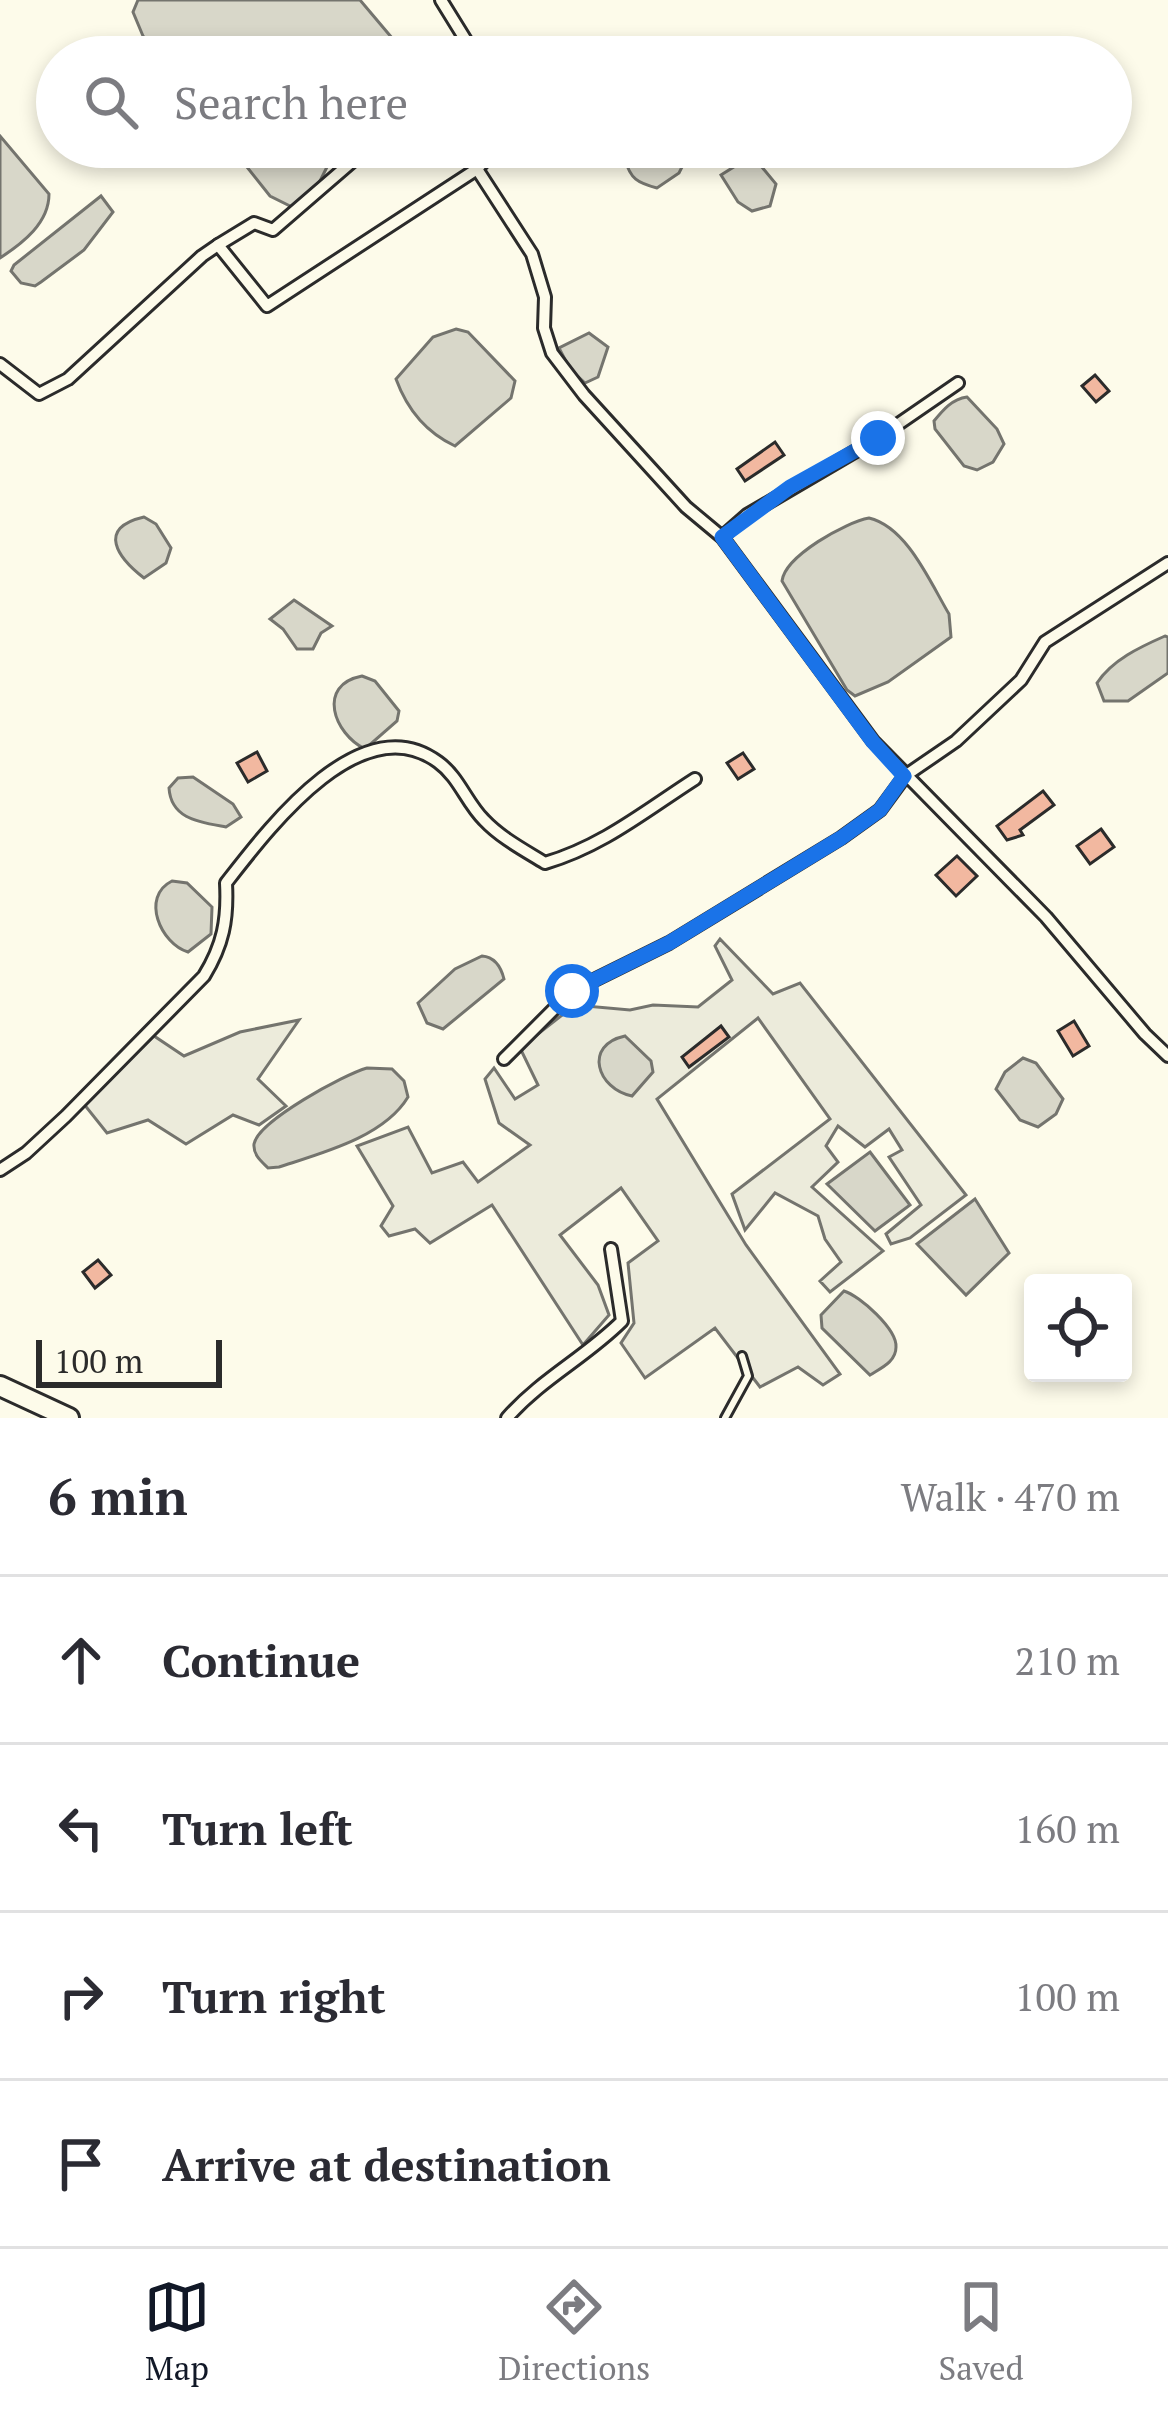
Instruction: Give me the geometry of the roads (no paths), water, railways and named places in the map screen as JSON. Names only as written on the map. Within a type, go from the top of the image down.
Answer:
[{"type":"highway","points":[[0,1386],[69,1418]]},
{"type":"street","points":[[441,0],[463,36]]},
{"type":"street","points":[[0,364],[39,394],[68,379],[218,245],[254,223],[273,230],[347,168]]},
{"type":"street","points":[[218,245],[267,306],[477,170],[532,254],[545,297],[544,328],[552,353],[584,395],[686,507],[722,537],[873,742],[1046,917],[1168,1056]]},
{"type":"street","points":[[722,537],[747,515],[878,438],[958,382]]},
{"type":"street","points":[[504,1059],[572,991],[669,943],[880,810],[904,776],[956,741],[1021,680],[1045,641],[1168,563]]},
{"type":"street","points":[[0,1169],[26,1153],[66,1116],[203,976],[220,951],[227,922],[226,883],[279,819],[351,757],[381,749],[416,748],[452,773],[482,819],[545,862],[581,853],[695,779]]},
{"type":"street","points":[[507,1418],[523,1397],[598,1345],[622,1321],[611,1249]]},
{"type":"lane","points":[[725,1418],[748,1376],[742,1356]]}]
